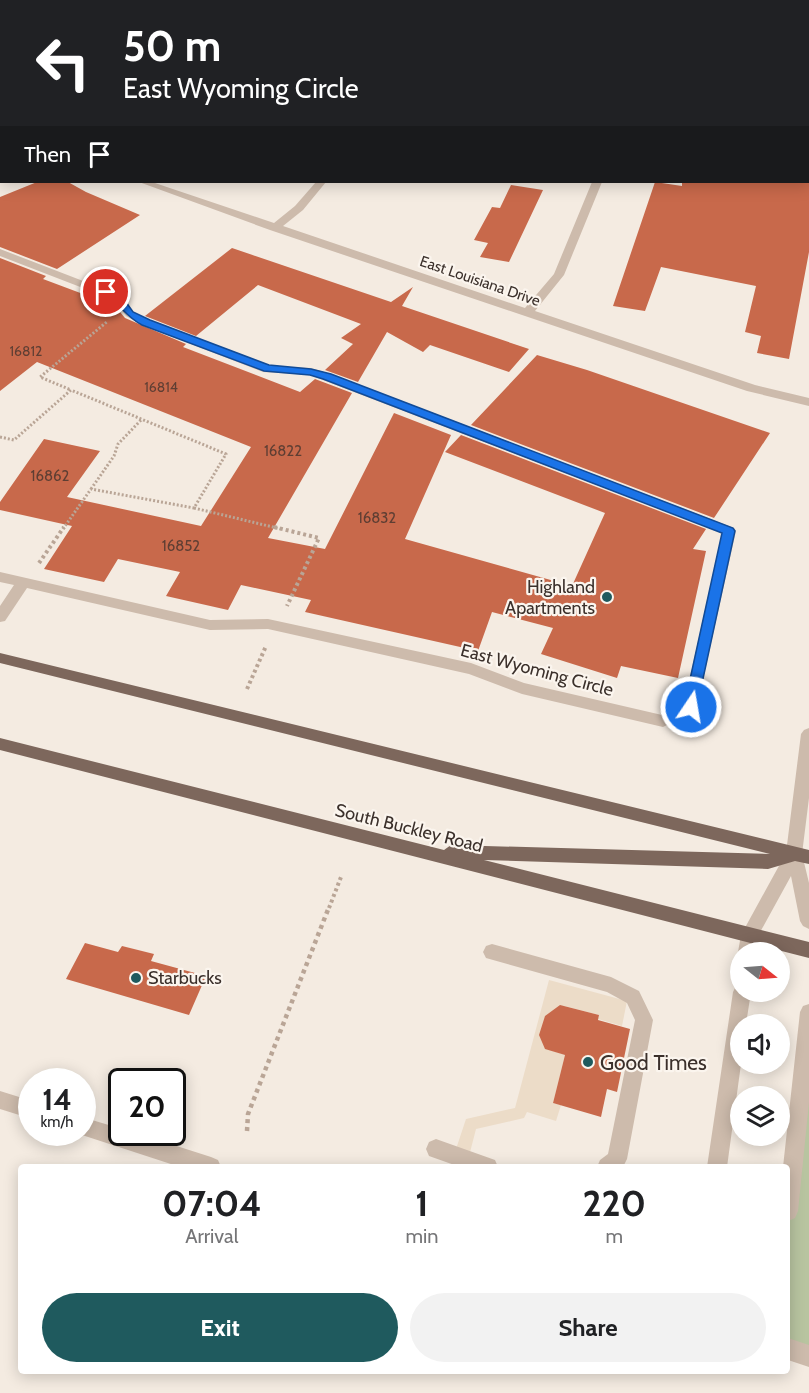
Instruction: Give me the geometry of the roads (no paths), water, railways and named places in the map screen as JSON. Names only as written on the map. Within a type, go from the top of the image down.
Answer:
[{"type":"main road","points":[[0,658],[801,856]]},
{"type":"main road","name":"South Buckley Road","points":[[0,744],[809,950]]},
{"type":"main road","points":[[419,850],[735,862],[768,862],[801,856]]},
{"type":"street","name":"East Louisiana Drive","points":[[147,183],[751,388],[809,402]]},
{"type":"street","points":[[274,228],[299,208],[320,183]]},
{"type":"street","points":[[527,313],[559,275],[597,183]]},
{"type":"street","name":"East Wyoming Circle","points":[[0,252],[118,298],[130,314],[157,327],[267,369],[311,372],[327,377],[729,531],[691,707],[663,721],[522,688],[471,669],[279,626],[250,623],[225,627],[210,625],[0,577]]},
{"type":"street","points":[[0,617],[24,582]]},
{"type":"street","points":[[809,734],[801,856],[809,921]]},
{"type":"street","points":[[749,942],[750,935],[801,856]]},
{"type":"street","points":[[492,952],[611,985],[633,996],[644,1020],[617,1159],[611,1164]]},
{"type":"street","points":[[717,1164],[741,1002]]},
{"type":"street","points":[[790,1192],[809,1012]]},
{"type":"street","points":[[0,1100],[18,1106]]},
{"type":"street","points":[[96,1130],[202,1164]]},
{"type":"street","points":[[436,1149],[479,1164]]},
{"type":"street","points":[[790,1350],[809,1356]]},
{"type":"place","name":"Highland Apartments","points":[[607,597]]},
{"type":"place","name":"Starbucks","points":[[136,978]]},
{"type":"place","name":"Good Times","points":[[588,1062]]}]
